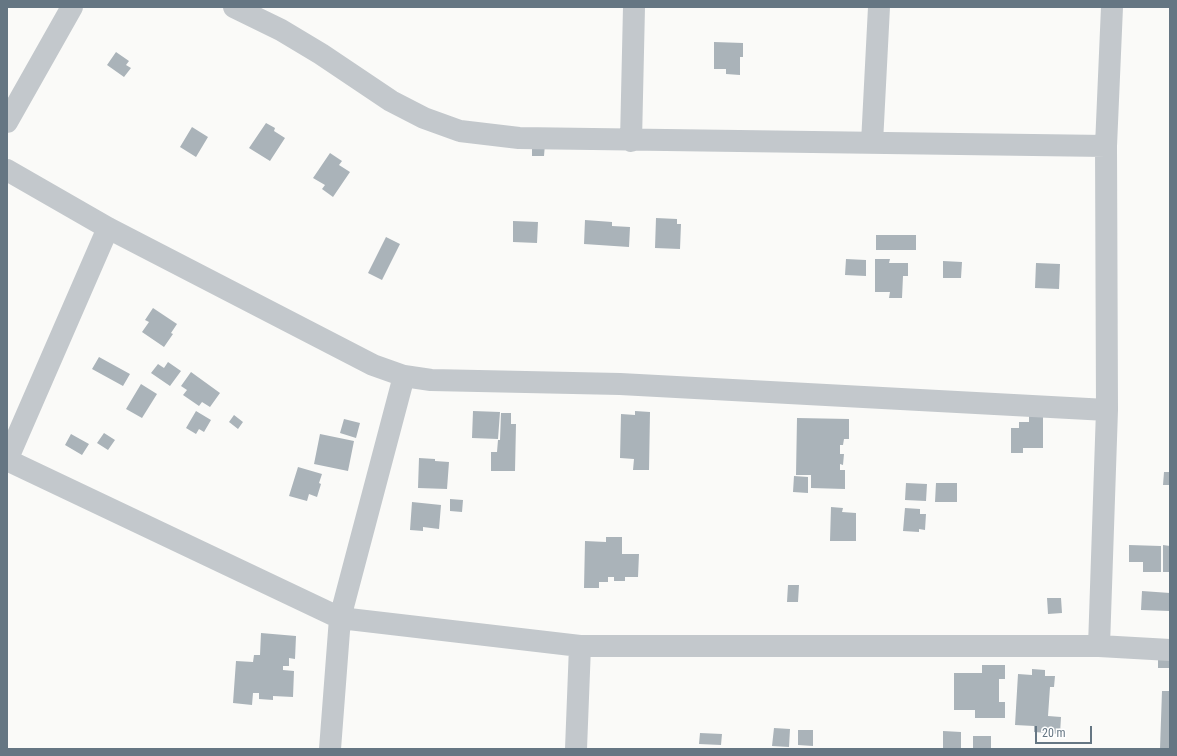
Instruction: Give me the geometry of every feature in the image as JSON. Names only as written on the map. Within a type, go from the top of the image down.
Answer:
[{"type":"street","points":[[7,122],[72,7]]},
{"type":"street","points":[[234,7],[281,30],[321,54],[391,101],[424,118],[460,131],[519,138],[631,141],[872,142],[1106,146]]},
{"type":"street","points":[[631,141],[634,7]]},
{"type":"street","points":[[872,142],[879,7]]},
{"type":"street","points":[[1099,646],[1107,410],[1106,146],[1112,7]]},
{"type":"street","points":[[7,170],[108,228],[373,365],[404,376],[431,380],[620,384],[1107,410]]},
{"type":"street","points":[[108,228],[7,460],[340,618],[580,646],[1099,646],[1170,650]]},
{"type":"street","points":[[330,749],[340,618],[404,376]]},
{"type":"street","points":[[576,749],[580,646]]},
{"type":"building","points":[[714,42],[743,43],[743,57],[740,57],[740,75],[726,74],[726,69],[714,69]]},
{"type":"building","points":[[116,52],[129,61],[126,65],[131,68],[124,77],[107,65]]},
{"type":"building","points":[[266,123],[275,128],[274,131],[285,138],[270,161],[249,148]]},
{"type":"building","points":[[192,127],[208,137],[196,157],[180,147]]},
{"type":"building","points":[[532,144],[545,144],[544,156],[532,156]]},
{"type":"building","points":[[330,153],[342,161],[339,165],[350,172],[333,197],[322,189],[325,185],[313,178]]},
{"type":"building","points":[[656,218],[677,219],[677,224],[681,224],[680,249],[655,248]]},
{"type":"building","points":[[585,220],[612,222],[612,226],[630,227],[629,247],[584,244]]},
{"type":"building","points":[[513,221],[538,222],[537,243],[513,242]]},
{"type":"building","points":[[876,235],[916,235],[916,250],[876,250]]},
{"type":"building","points":[[386,237],[400,244],[382,280],[368,273]]},
{"type":"building","points":[[846,259],[866,260],[866,276],[845,275]]},
{"type":"building","points":[[875,259],[890,259],[889,263],[908,263],[908,276],[903,276],[902,298],[889,298],[890,292],[875,292]]},
{"type":"building","points":[[943,261],[962,262],[961,278],[943,278]]},
{"type":"building","points":[[1036,263],[1060,264],[1059,289],[1035,288]]},
{"type":"building","points":[[153,308],[177,324],[171,333],[173,334],[164,347],[142,332],[149,322],[145,320]]},
{"type":"building","points":[[99,357],[130,374],[123,386],[92,369]]},
{"type":"building","points":[[168,362],[181,371],[170,386],[151,373],[158,364],[164,368]]},
{"type":"building","points":[[191,372],[220,393],[210,407],[202,402],[199,406],[183,395],[187,390],[181,386]]},
{"type":"building","points":[[141,384],[157,394],[142,418],[126,409]]},
{"type":"building","points":[[196,411],[211,420],[204,432],[199,429],[196,434],[186,428]]},
{"type":"building","points":[[473,411],[500,412],[498,439],[472,438]]},
{"type":"building","points":[[635,411],[650,412],[649,470],[633,470],[634,459],[620,458],[621,414],[635,415]]},
{"type":"building","points":[[501,413],[511,413],[511,424],[516,424],[515,471],[491,471],[491,452],[497,452],[498,440],[500,440]]},
{"type":"building","points":[[234,415],[243,422],[238,429],[229,422]]},
{"type":"building","points":[[1029,416],[1043,416],[1043,448],[1023,448],[1023,453],[1011,453],[1011,428],[1019,428],[1019,422],[1029,422]]},
{"type":"building","points":[[797,418],[849,419],[849,439],[844,439],[843,445],[840,445],[840,454],[844,454],[843,465],[840,464],[840,470],[845,470],[845,489],[811,488],[811,475],[796,475]]},
{"type":"building","points":[[344,419],[360,423],[356,438],[340,433]]},
{"type":"building","points":[[104,433],[115,440],[108,450],[97,443]]},
{"type":"building","points":[[71,434],[89,444],[82,455],[65,445]]},
{"type":"building","points":[[320,434],[354,441],[348,471],[314,464]]},
{"type":"building","points":[[419,458],[449,462],[447,489],[418,488]]},
{"type":"building","points":[[298,467],[322,474],[317,497],[309,494],[307,501],[289,496]]},
{"type":"building","points":[[1164,472],[1170,472],[1170,485],[1163,485]]},
{"type":"building","points":[[794,476],[808,477],[808,493],[793,492]]},
{"type":"building","points":[[906,483],[927,484],[926,501],[905,500]]},
{"type":"building","points":[[936,483],[957,483],[957,502],[935,502]]},
{"type":"building","points":[[450,499],[463,500],[462,512],[450,511]]},
{"type":"building","points":[[412,502],[441,505],[439,529],[423,527],[423,531],[410,530]]},
{"type":"building","points":[[831,507],[843,508],[842,512],[856,513],[856,541],[830,541]]},
{"type":"building","points":[[905,508],[920,509],[920,514],[926,514],[925,530],[919,529],[919,532],[903,531]]},
{"type":"building","points":[[606,537],[622,537],[622,554],[639,554],[638,577],[625,577],[625,581],[614,581],[614,577],[608,577],[608,582],[599,582],[599,588],[584,588],[585,541],[606,542]]},
{"type":"building","points":[[1129,545],[1161,546],[1161,572],[1143,572],[1143,562],[1129,562]]},
{"type":"building","points":[[1163,545],[1170,546],[1170,572],[1163,572]]},
{"type":"building","points":[[788,585],[799,585],[798,602],[787,602]]},
{"type":"building","points":[[1142,591],[1170,593],[1170,611],[1141,610]]},
{"type":"building","points":[[1047,598],[1061,598],[1062,613],[1048,614]]},
{"type":"building","points":[[261,633],[296,636],[295,659],[289,658],[289,666],[283,666],[283,670],[294,671],[293,697],[273,696],[273,700],[259,699],[259,693],[253,693],[252,705],[233,703],[236,661],[253,662],[254,655],[260,655]]},
{"type":"building","points":[[1158,658],[1170,658],[1170,668],[1158,668]]},
{"type":"building","points":[[982,665],[1005,665],[1005,679],[999,679],[999,702],[1005,702],[1005,718],[975,718],[975,710],[954,710],[954,673],[982,673]]},
{"type":"building","points":[[1032,669],[1045,670],[1045,676],[1055,676],[1054,687],[1050,687],[1048,716],[1061,717],[1060,734],[1034,732],[1034,726],[1015,725],[1018,674],[1032,675]]},
{"type":"building","points":[[1162,691],[1170,691],[1170,749],[1160,749]]},
{"type":"building","points":[[774,728],[790,729],[789,747],[772,746]]},
{"type":"building","points":[[798,730],[813,730],[813,746],[798,745]]},
{"type":"building","points":[[943,731],[961,732],[961,748],[943,748]]},
{"type":"building","points":[[700,733],[722,734],[721,745],[699,744]]},
{"type":"building","points":[[973,736],[991,736],[991,749],[973,749]]}]
